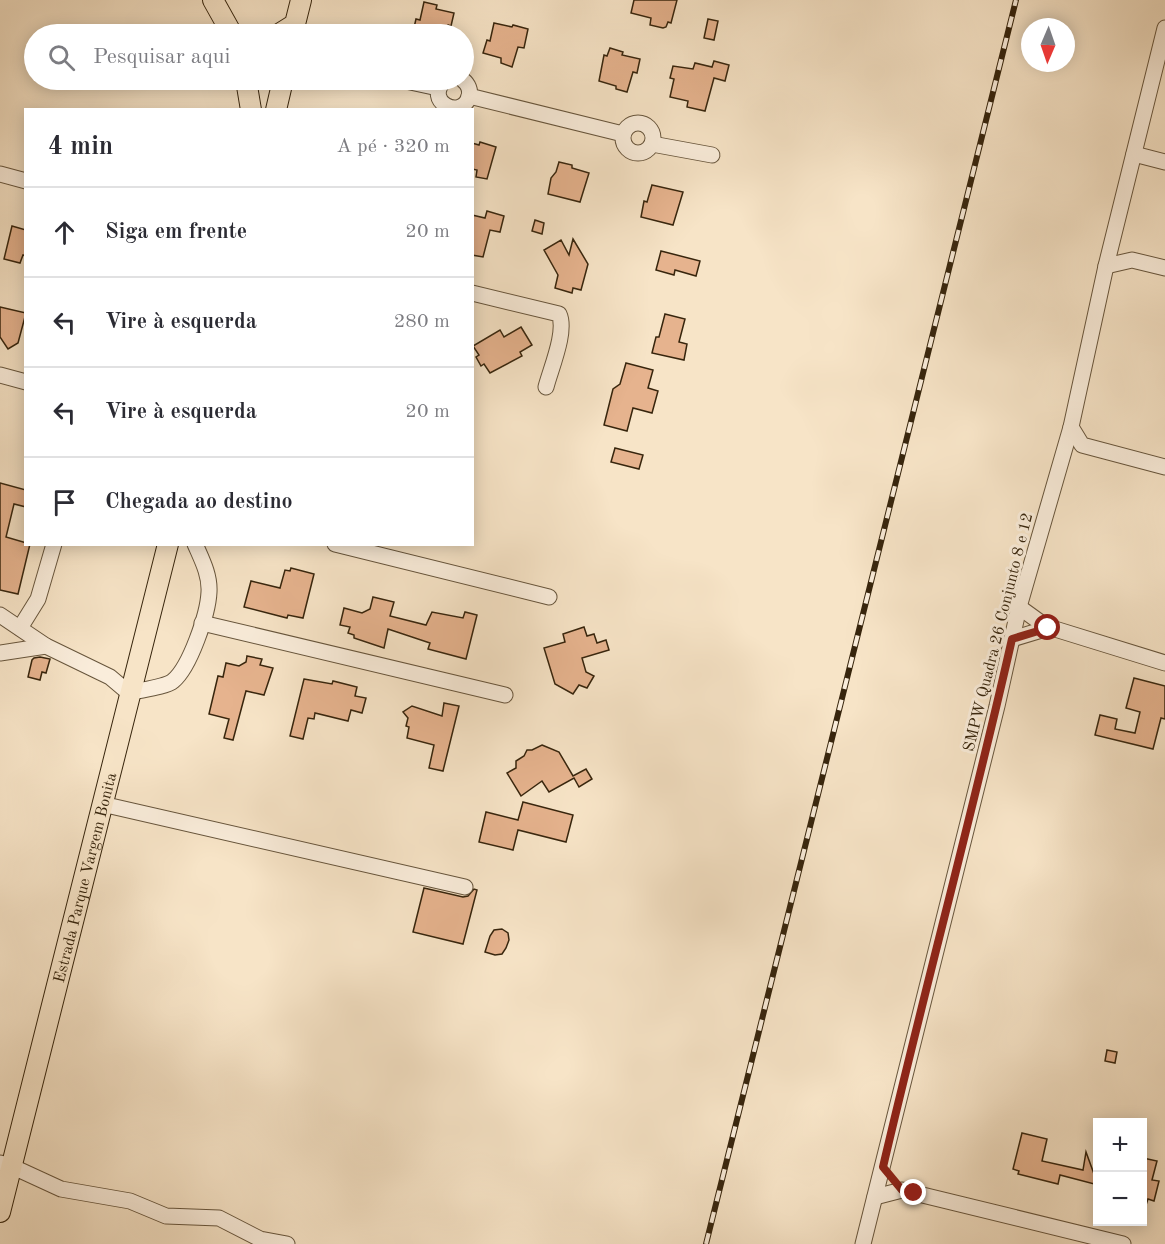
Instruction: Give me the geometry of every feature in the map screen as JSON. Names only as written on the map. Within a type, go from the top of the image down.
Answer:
[{"type":"main road","points":[[213,0],[226,24]]},
{"type":"main road","points":[[294,24],[301,0]]},
{"type":"main road","points":[[248,90],[251,108]]},
{"type":"main road","points":[[276,108],[281,90]]},
{"type":"main road","name":"Estrada Parque Vargem Bonita","points":[[0,1212],[6,1164],[102,804],[167,546]]},
{"type":"street","name":"SMPW Quadra 26 Conjunto 8 e 12","points":[[863,1244],[1019,607],[1071,427],[1106,266],[1165,28]]},
{"type":"street","points":[[439,90],[441,102],[450,108]]},
{"type":"street","points":[[455,108],[464,105],[469,96],[469,90]]},
{"type":"street","points":[[469,96],[623,134]]},
{"type":"street","points":[[640,122],[650,128],[654,138],[652,144],[646,151],[636,153],[624,144],[623,134],[629,125],[640,122]]},
{"type":"street","points":[[652,144],[712,155]]},
{"type":"street","points":[[1134,154],[1165,162]]},
{"type":"street","points":[[0,174],[24,180]]},
{"type":"street","points":[[1113,240],[1132,260]]},
{"type":"street","points":[[1106,266],[1132,260],[1165,268]]},
{"type":"street","points":[[474,293],[559,314],[562,321],[561,331],[546,387]]},
{"type":"street","points":[[0,375],[24,381]]},
{"type":"street","points":[[1071,427],[1082,446]]},
{"type":"street","points":[[1062,455],[1082,446],[1165,467]]},
{"type":"street","points":[[20,628],[38,599],[53,546]]},
{"type":"street","points":[[0,615],[46,646],[110,677],[129,693],[172,683],[185,668],[202,623],[209,592],[206,567],[196,546]]},
{"type":"street","points":[[343,546],[549,597]]},
{"type":"street","points":[[1019,607],[1048,628],[1155,658],[1165,663]]},
{"type":"street","points":[[202,623],[504,695]]},
{"type":"street","points":[[1012,639],[1048,628]]},
{"type":"street","points":[[0,653],[46,646]]},
{"type":"street","points":[[102,804],[465,887]]},
{"type":"street","points":[[6,1164],[61,1189],[130,1201],[166,1216],[219,1218],[260,1239],[287,1244]]},
{"type":"street","points":[[883,1167],[902,1190]]},
{"type":"street","points":[[875,1197],[902,1190],[1123,1244]]},
{"type":"building","points":[[634,0],[677,0],[671,23],[668,22],[663,28],[650,25],[651,18],[631,13]]},
{"type":"building","points":[[424,2],[437,5],[436,9],[454,13],[451,24],[415,24],[416,19],[420,20]]},
{"type":"building","points":[[708,19],[718,21],[714,40],[704,38]]},
{"type":"building","points":[[494,23],[528,29],[524,48],[518,47],[512,67],[501,63],[501,58],[483,53],[487,40],[490,41]]},
{"type":"building","points":[[610,48],[623,52],[622,55],[640,59],[637,73],[633,72],[627,92],[599,81],[604,55],[607,56]]},
{"type":"building","points":[[714,61],[729,65],[725,81],[714,78],[705,111],[687,107],[688,101],[670,97],[674,79],[670,78],[673,66],[693,69],[695,63],[712,67]]},
{"type":"building","points":[[480,142],[496,147],[487,179],[476,177],[477,170],[474,169],[474,144],[479,145]]},
{"type":"building","points":[[559,162],[589,173],[580,202],[548,194],[551,178]]},
{"type":"building","points":[[652,185],[683,192],[673,225],[641,217],[644,201],[647,202]]},
{"type":"building","points":[[487,211],[504,216],[500,232],[490,230],[483,257],[474,255],[474,215],[485,218]]},
{"type":"building","points":[[535,220],[544,223],[542,234],[532,231]]},
{"type":"building","points":[[12,226],[24,229],[24,255],[20,263],[4,259]]},
{"type":"building","points":[[573,239],[588,264],[581,290],[573,288],[572,293],[555,288],[558,275],[544,250],[561,240],[569,255]]},
{"type":"building","points":[[661,251],[700,261],[696,276],[675,270],[674,275],[656,270]]},
{"type":"building","points":[[0,307],[24,313],[18,343],[8,349],[0,337]]},
{"type":"building","points":[[665,314],[685,319],[679,342],[687,344],[684,360],[652,353]]},
{"type":"building","points":[[521,327],[532,345],[520,352],[522,356],[490,373],[484,364],[481,366],[476,357],[479,355],[474,345],[500,330],[504,337]]},
{"type":"building","points":[[626,363],[653,370],[648,388],[658,391],[652,413],[633,408],[627,431],[604,425],[613,389],[620,384]]},
{"type":"building","points":[[615,448],[643,455],[639,469],[611,462]]},
{"type":"building","points":[[0,483],[24,489],[24,506],[14,504],[6,537],[24,542],[24,546],[30,546],[18,594],[0,590]]},
{"type":"building","points":[[291,568],[314,574],[303,618],[288,615],[287,618],[244,607],[251,581],[280,588],[285,570],[290,571]]},
{"type":"building","points":[[373,597],[394,602],[390,616],[426,625],[432,612],[463,618],[465,612],[477,615],[466,659],[428,649],[430,643],[388,629],[384,648],[354,638],[354,635],[348,633],[350,627],[340,625],[344,608],[362,613],[370,609]]},
{"type":"building","points":[[584,627],[587,636],[594,634],[597,643],[606,640],[609,650],[582,658],[586,672],[594,676],[587,688],[579,685],[573,694],[555,684],[544,648],[565,642],[563,634]]},
{"type":"building","points":[[247,656],[262,659],[260,665],[273,668],[264,695],[246,691],[233,740],[224,738],[229,719],[209,714],[218,676],[223,677],[226,663],[239,666],[246,662]]},
{"type":"building","points":[[40,657],[50,659],[46,673],[42,672],[40,680],[28,677],[32,660]]},
{"type":"building","points":[[1134,678],[1165,686],[1165,719],[1161,718],[1153,749],[1095,735],[1100,715],[1117,719],[1115,729],[1135,733],[1140,712],[1126,708]]},
{"type":"building","points":[[304,679],[332,684],[333,681],[357,687],[355,696],[366,698],[362,713],[351,710],[348,721],[315,713],[314,719],[308,718],[303,739],[290,736]]},
{"type":"building","points":[[444,703],[459,706],[443,771],[429,768],[434,745],[407,738],[408,718],[403,712],[412,706],[442,716]]},
{"type":"building","points":[[542,745],[559,752],[573,776],[586,769],[592,779],[579,787],[574,778],[549,792],[542,781],[521,796],[507,773],[516,768],[516,761],[524,756],[527,750]]},
{"type":"building","points":[[523,802],[573,815],[566,842],[518,830],[513,850],[479,842],[486,812],[518,820]]},
{"type":"building","points":[[424,888],[463,897],[468,896],[474,889],[477,890],[463,944],[413,932]]},
{"type":"building","points":[[502,929],[508,933],[509,940],[502,954],[495,955],[485,952],[494,930]]},
{"type":"building","points":[[1107,1050],[1117,1052],[1115,1063],[1105,1061]]},
{"type":"building","points":[[1022,1133],[1047,1139],[1042,1161],[1083,1170],[1086,1152],[1093,1171],[1093,1184],[1060,1175],[1058,1184],[1018,1174],[1019,1171],[1013,1169]]},
{"type":"building","points":[[1147,1159],[1157,1161],[1152,1180],[1159,1181],[1154,1201],[1148,1199],[1147,1202]]},
{"type":"railway","points":[[706,1244],[1016,0]]},
{"type":"route","points":[[914,1193],[902,1190],[883,1167],[914,1035],[1012,639],[1048,628]]}]
